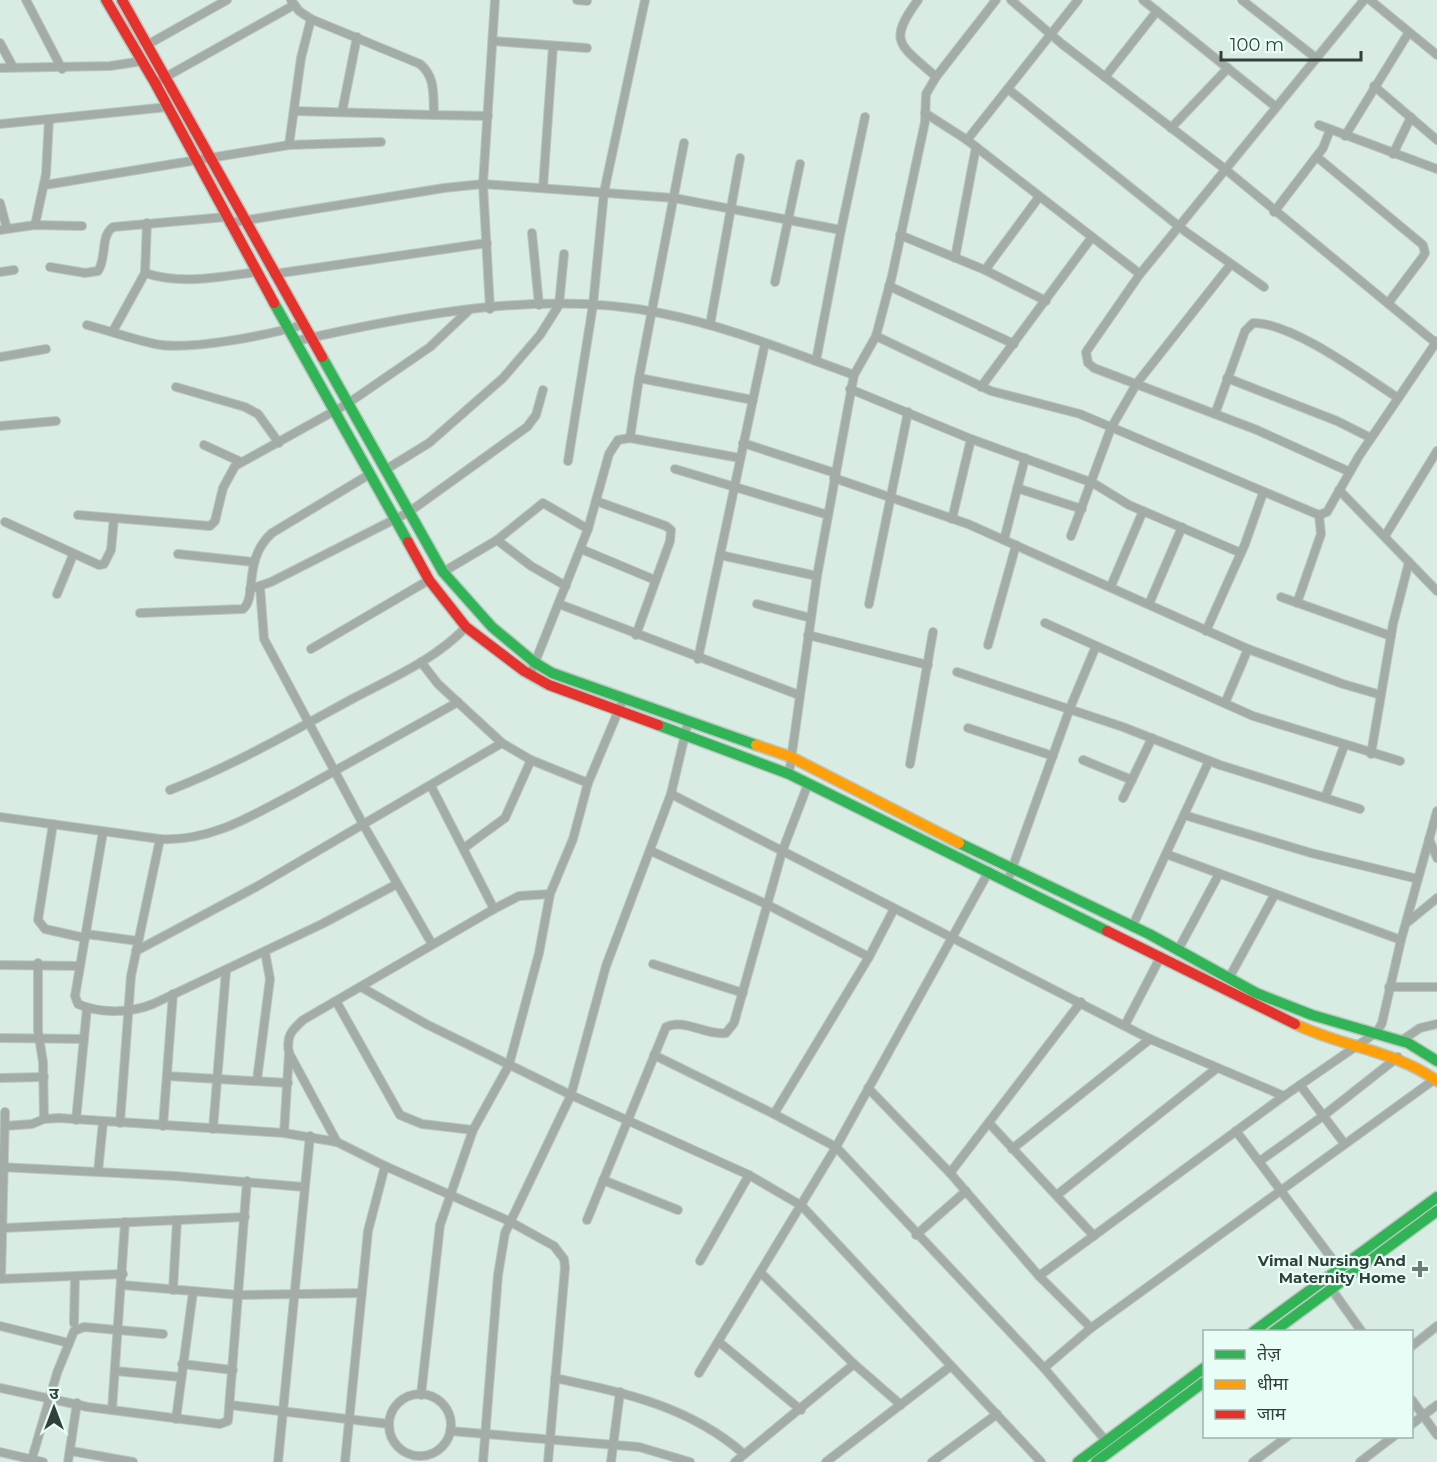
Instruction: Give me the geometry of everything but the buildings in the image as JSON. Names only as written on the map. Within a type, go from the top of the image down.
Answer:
[{"type":"street","points":[[26,0],[62,69]]},
{"type":"street","points":[[106,0],[155,82],[196,162],[429,580],[466,627],[530,675],[549,685],[688,722],[791,757],[934,831],[1012,867],[1178,950],[1257,993],[1312,1015],[1377,1032],[1401,1041],[1437,1061]]},
{"type":"street","points":[[122,0],[309,338],[443,572],[492,627],[534,662],[552,673],[685,735],[808,783],[1008,880],[1317,1035],[1355,1048],[1386,1052],[1436,1080],[1281,1188],[1090,1328],[1044,1368]]},
{"type":"street","points":[[147,45],[227,0]]},
{"type":"street","points":[[490,309],[483,184],[495,0]]},
{"type":"street","points":[[577,0],[586,1]]},
{"type":"street","points":[[568,462],[593,305],[604,192],[645,0]]},
{"type":"street","points":[[918,0],[903,20],[899,31],[900,38],[903,46],[936,77]]},
{"type":"street","points":[[789,774],[817,576],[850,389],[854,375],[876,336],[889,286],[925,112],[926,94],[936,77],[996,0]]},
{"type":"street","points":[[876,336],[981,387],[1080,414],[1319,515],[1327,512],[1371,438],[1437,343],[1389,302],[1274,212],[1225,169],[1104,77],[1011,0]]},
{"type":"street","points":[[967,140],[1078,0]]},
{"type":"street","points":[[1143,0],[1276,106]]},
{"type":"street","points":[[1242,0],[1316,58]]},
{"type":"street","points":[[1350,472],[1215,414],[1094,368],[1088,363],[1086,352],[1140,274],[1364,0]]},
{"type":"street","points":[[1370,0],[1437,55]]},
{"type":"street","points":[[155,82],[292,2],[311,19],[420,64],[428,70],[432,79],[434,115]]},
{"type":"street","points":[[1104,77],[1157,11]]},
{"type":"street","points":[[290,145],[301,58],[311,19]]},
{"type":"street","points":[[1345,136],[1409,32]]},
{"type":"street","points":[[342,112],[357,37]]},
{"type":"street","points":[[493,40],[587,48]]},
{"type":"street","points":[[0,44],[13,67]]},
{"type":"street","points":[[543,188],[553,46]]},
{"type":"street","points":[[0,68],[62,69],[143,61]]},
{"type":"street","points":[[1171,128],[1228,68]]},
{"type":"street","points":[[1374,86],[1437,140]]},
{"type":"street","points":[[1008,89],[1180,227],[1264,286]]},
{"type":"street","points":[[0,124],[168,107]]},
{"type":"street","points":[[294,111],[488,116]]},
{"type":"street","points":[[925,112],[967,140],[1140,274]]},
{"type":"street","points":[[816,361],[865,117]]},
{"type":"street","points":[[1393,154],[1411,117]]},
{"type":"street","points":[[35,225],[45,185],[49,119]]},
{"type":"street","points":[[1319,125],[1393,154],[1424,162],[1437,169]]},
{"type":"street","points":[[1274,212],[1317,157],[1330,130]]},
{"type":"street","points":[[45,185],[290,145],[381,142]]},
{"type":"street","points":[[630,438],[639,378],[684,143]]},
{"type":"street","points":[[955,258],[976,147]]},
{"type":"street","points":[[1317,157],[1423,245],[1425,254],[1389,302]]},
{"type":"street","points":[[710,325],[740,158]]},
{"type":"street","points":[[775,282],[800,164]]},
{"type":"street","points":[[50,267],[85,273],[98,271],[109,230],[117,226],[243,219],[483,184],[674,198],[841,230]]},
{"type":"street","points":[[984,270],[1039,197]]},
{"type":"street","points":[[0,203],[4,229],[35,225],[82,226]]},
{"type":"street","points":[[113,331],[145,273],[147,223]]},
{"type":"street","points":[[532,233],[539,305]]},
{"type":"street","points":[[900,235],[984,270],[1046,301]]},
{"type":"street","points":[[981,387],[1092,237]]},
{"type":"street","points":[[274,274],[487,243]]},
{"type":"street","points":[[385,470],[429,443],[503,378],[540,335],[559,305],[564,254]]},
{"type":"street","points":[[1071,536],[1093,483],[1111,428],[1137,383],[1231,264]]},
{"type":"street","points":[[0,272],[14,270]]},
{"type":"street","points":[[145,273],[162,278],[187,280],[257,272]]},
{"type":"street","points":[[889,286],[1014,344]]},
{"type":"street","points":[[296,341],[414,315],[539,305],[593,305],[653,312],[710,325],[854,375]]},
{"type":"street","points":[[78,515],[210,526],[215,520],[227,477],[241,462],[347,404],[430,347],[468,311]]},
{"type":"street","points":[[1215,414],[1245,331],[1253,323],[1272,326],[1320,348],[1398,398]]},
{"type":"street","points":[[87,325],[155,344],[171,345],[210,343],[302,325]]},
{"type":"street","points":[[698,659],[765,343]]},
{"type":"street","points":[[0,357],[46,349]]},
{"type":"street","points":[[639,378],[753,400]]},
{"type":"street","points":[[1227,378],[1371,438]]},
{"type":"street","points":[[176,387],[252,410],[258,414],[279,443]]},
{"type":"street","points":[[850,389],[971,439],[1093,483],[1143,511],[1241,553]]},
{"type":"street","points":[[250,590],[409,512],[527,427],[536,414],[543,390]]},
{"type":"street","points":[[869,604],[908,412]]},
{"type":"street","points":[[0,426],[56,421]]},
{"type":"street","points":[[530,675],[588,529],[615,443],[618,440],[630,438],[740,458]]},
{"type":"street","points":[[952,519],[971,439]]},
{"type":"street","points":[[743,443],[1004,540],[1248,649],[1343,684],[1382,694]]},
{"type":"street","points":[[204,445],[241,462]]},
{"type":"street","points":[[1385,536],[1437,451]]},
{"type":"street","points":[[1004,540],[1025,458]]},
{"type":"street","points":[[675,469],[828,515]]},
{"type":"street","points":[[140,613],[243,609],[248,603],[253,562],[261,543],[272,532],[370,474]]},
{"type":"street","points":[[1017,488],[1082,509]]},
{"type":"street","points":[[1340,490],[1437,591]]},
{"type":"street","points":[[1206,631],[1241,553],[1263,493]]},
{"type":"street","points":[[596,501],[666,526],[670,530],[670,541],[636,635]]},
{"type":"street","points":[[443,572],[497,540],[543,503],[588,529]]},
{"type":"street","points":[[1111,586],[1143,511]]},
{"type":"street","points":[[1297,603],[1321,534],[1319,515]]},
{"type":"street","points":[[5,522],[89,562],[104,564],[109,556],[114,518]]},
{"type":"street","points":[[1149,604],[1182,527]]},
{"type":"street","points":[[497,540],[531,566],[566,586]]},
{"type":"street","points":[[988,645],[1016,545]]},
{"type":"street","points":[[580,549],[655,580]]},
{"type":"street","points":[[178,554],[253,562]]},
{"type":"street","points":[[57,594],[73,555]]},
{"type":"street","points":[[720,555],[817,576]]},
{"type":"street","points":[[1371,754],[1391,636],[1409,562]]},
{"type":"street","points":[[311,649],[429,580]]},
{"type":"street","points":[[260,587],[264,639],[364,826],[432,944]]},
{"type":"street","points":[[1281,597],[1391,636]]},
{"type":"street","points":[[559,604],[698,659],[799,695]]},
{"type":"street","points":[[757,604],[811,618]]},
{"type":"street","points":[[1044,623],[1225,703],[1344,746],[1400,761]]},
{"type":"street","points":[[170,790],[253,755],[422,662],[457,637],[466,627]]},
{"type":"street","points":[[909,764],[933,632]]},
{"type":"street","points":[[808,635],[927,665]]},
{"type":"street","points":[[1008,880],[1070,708],[1096,646]]},
{"type":"street","points":[[1225,703],[1248,649]]},
{"type":"street","points":[[422,662],[438,684],[502,743],[531,760],[588,783]]},
{"type":"street","points":[[957,672],[1070,708],[1209,761],[1360,809]]},
{"type":"street","points":[[0,817],[178,841],[221,830],[252,817],[458,702]]},
{"type":"street","points":[[421,1395],[437,1241],[473,1130],[509,1065],[539,953],[550,894],[573,839],[588,783],[621,705]]},
{"type":"street","points":[[483,1462],[501,1247],[509,1221],[571,1095],[606,966],[671,795],[688,722]]},
{"type":"street","points":[[968,728],[1053,756]]},
{"type":"street","points":[[1124,798],[1152,738]]},
{"type":"street","points":[[136,951],[364,826],[502,743]]},
{"type":"street","points":[[1325,798],[1344,746]]},
{"type":"street","points":[[464,848],[505,818],[531,760]]},
{"type":"street","points":[[1083,760],[1132,780]]},
{"type":"street","points":[[1132,927],[1209,761]]},
{"type":"street","points":[[586,1220],[662,1032],[670,1024],[718,1034],[726,1033],[734,1023],[782,852],[808,783]]},
{"type":"street","points":[[430,786],[494,909]]},
{"type":"street","points":[[671,795],[894,909],[954,937],[1150,1039],[1284,1096]]},
{"type":"street","points":[[1039,1276],[1284,1096],[1377,1032],[1382,1023],[1401,940],[1437,811]]},
{"type":"street","points":[[1184,815],[1311,853],[1418,879]]},
{"type":"street","points":[[53,824],[39,913],[40,926],[55,932],[138,941]]},
{"type":"street","points":[[103,832],[75,1000],[78,1005],[87,1008],[130,1011],[173,994],[265,952],[397,884]]},
{"type":"street","points":[[120,1123],[131,976],[160,839]]},
{"type":"street","points":[[1429,839],[1437,858]]},
{"type":"street","points":[[651,851],[766,904],[869,957]]},
{"type":"street","points":[[1166,854],[1401,940]]},
{"type":"street","points":[[699,1373],[836,1148],[989,871]]},
{"type":"street","points":[[1178,950],[1219,874]]},
{"type":"street","points":[[337,1142],[290,1053],[287,1042],[293,1029],[336,1001],[494,909],[533,893],[550,894]]},
{"type":"street","points":[[1229,978],[1275,894]]},
{"type":"street","points":[[1407,923],[1437,898]]},
{"type":"street","points":[[774,1114],[869,957],[894,909]]},
{"type":"street","points":[[257,1080],[270,979],[265,952]]},
{"type":"street","points":[[1125,1025],[1161,956]]},
{"type":"street","points":[[0,965],[38,963],[80,966]]},
{"type":"street","points":[[38,963],[38,1031],[41,1039],[44,1077],[44,1119]]},
{"type":"street","points":[[653,964],[743,993]]},
{"type":"street","points":[[213,1129],[226,971]]},
{"type":"street","points":[[361,987],[509,1065],[749,1175],[802,1206],[1041,1462]]},
{"type":"street","points":[[1389,987],[1437,987]]},
{"type":"street","points":[[163,1126],[173,994]]},
{"type":"street","points":[[336,1001],[400,1115],[422,1124],[473,1130]]},
{"type":"street","points":[[950,1173],[1080,1002]]},
{"type":"street","points":[[76,1120],[87,1008]]},
{"type":"street","points":[[1401,1041],[1420,1028],[1437,1024]]},
{"type":"street","points":[[0,1038],[84,1039]]},
{"type":"street","points":[[1012,1149],[1150,1039]]},
{"type":"street","points":[[284,1133],[290,1053]]},
{"type":"street","points":[[654,1055],[774,1114],[836,1148],[1044,1368],[1106,1441]]},
{"type":"street","points":[[1260,1161],[1323,1116],[1398,1057]]},
{"type":"street","points":[[1057,1195],[1217,1068]]},
{"type":"street","points":[[167,1076],[216,1077],[288,1083]]},
{"type":"street","points":[[0,1078],[44,1077]]},
{"type":"street","points":[[1300,1085],[1344,1143]]},
{"type":"street","points":[[868,1088],[950,1173],[1039,1276],[1090,1328]]},
{"type":"street","points":[[5,1112],[1,1279],[123,1274]]},
{"type":"street","points":[[5,1126],[32,1124],[44,1119],[76,1120],[310,1136],[337,1142],[509,1221],[554,1246],[564,1258],[548,1462]]},
{"type":"street","points":[[98,1172],[103,1122]]},
{"type":"street","points":[[989,1123],[1094,1236]]},
{"type":"street","points":[[1236,1131],[1339,1268]]},
{"type":"street","points":[[278,1462],[310,1136]]},
{"type":"street","points":[[345,1462],[368,1231],[385,1166]]},
{"type":"street","points":[[3,1167],[248,1181],[304,1187]]},
{"type":"street","points":[[700,1261],[749,1175]]},
{"type":"street","points":[[603,1180],[678,1210]]},
{"type":"street","points":[[0,1388],[112,1410],[224,1424],[229,1418],[248,1181]]},
{"type":"street","points":[[916,1235],[966,1191]]},
{"type":"street","points":[[1256,1330],[1437,1197]]},
{"type":"street","points":[[1276,1330],[1437,1211]]},
{"type":"street","points":[[3,1222],[125,1222],[245,1217]]},
{"type":"street","points":[[173,1290],[177,1220]]},
{"type":"street","points":[[112,1410],[125,1222]]},
{"type":"street","points":[[761,1273],[854,1364],[900,1405]]},
{"type":"street","points":[[74,1323],[75,1277]]},
{"type":"street","points":[[1324,1279],[1361,1330]]},
{"type":"street","points":[[122,1284],[239,1295],[362,1293]]},
{"type":"street","points":[[176,1419],[193,1292]]},
{"type":"street","points":[[0,1326],[69,1343]]},
{"type":"street","points":[[1413,1345],[1437,1326]]},
{"type":"street","points":[[31,1461],[69,1343],[78,1328],[163,1334]]},
{"type":"street","points":[[719,1342],[801,1410]]},
{"type":"street","points":[[182,1364],[233,1370]]},
{"type":"street","points":[[735,1462],[801,1410],[854,1364]]},
{"type":"street","points":[[826,1462],[951,1366]]},
{"type":"street","points":[[1078,1462],[1203,1369]]},
{"type":"street","points":[[116,1371],[180,1377]]},
{"type":"street","points":[[555,1378],[650,1401],[710,1427],[744,1455]]},
{"type":"street","points":[[1096,1462],[1203,1383]]},
{"type":"street","points":[[611,1462],[620,1392]]},
{"type":"street","points":[[421,1395],[440,1402],[450,1420],[450,1431],[447,1440],[433,1453],[414,1459],[393,1441],[389,1424],[396,1406],[412,1396],[421,1395]]},
{"type":"street","points":[[1413,1401],[1437,1435]]},
{"type":"street","points":[[68,1462],[77,1404]]},
{"type":"street","points":[[230,1405],[389,1424]]},
{"type":"street","points":[[1413,1423],[1437,1405]]},
{"type":"street","points":[[932,1462],[997,1414]]},
{"type":"street","points":[[450,1431],[550,1437],[639,1447],[690,1462]]},
{"type":"street","points":[[1253,1462],[1287,1438]]},
{"type":"street","points":[[1360,1462],[1393,1438]]},
{"type":"street","points":[[71,1451],[127,1462]]},
{"type":"street","points":[[0,1452],[43,1462]]},
{"type":"traffic: fast","points":[[274,303],[408,542]]},
{"type":"traffic: fast","points":[[322,357],[443,572],[492,627],[534,662],[552,673],[756,745]]},
{"type":"traffic: fast","points":[[658,725],[789,774],[1107,931]]},
{"type":"traffic: fast","points":[[959,843],[1149,934],[1256,993],[1312,1015],[1408,1043],[1437,1061]]},
{"type":"traffic: fast","points":[[1256,1330],[1437,1197]]},
{"type":"traffic: fast","points":[[1276,1330],[1437,1211]]},
{"type":"traffic: fast","points":[[1078,1462],[1203,1369]]},
{"type":"traffic: fast","points":[[1096,1462],[1203,1383]]},
{"type":"traffic: slow","points":[[756,745],[791,757],[959,843]]},
{"type":"traffic: slow","points":[[1295,1024],[1386,1055],[1437,1081]]},
{"type":"traffic: jam","points":[[106,0],[155,83],[274,303]]},
{"type":"traffic: jam","points":[[122,0],[322,357]]},
{"type":"traffic: jam","points":[[408,542],[429,580],[466,627],[524,671],[549,685],[658,725]]},
{"type":"traffic: jam","points":[[1107,931],[1295,1024]]},
{"type":"place","name":"Vimal Nursing And Maternity Home","points":[[1420,1269]]}]
